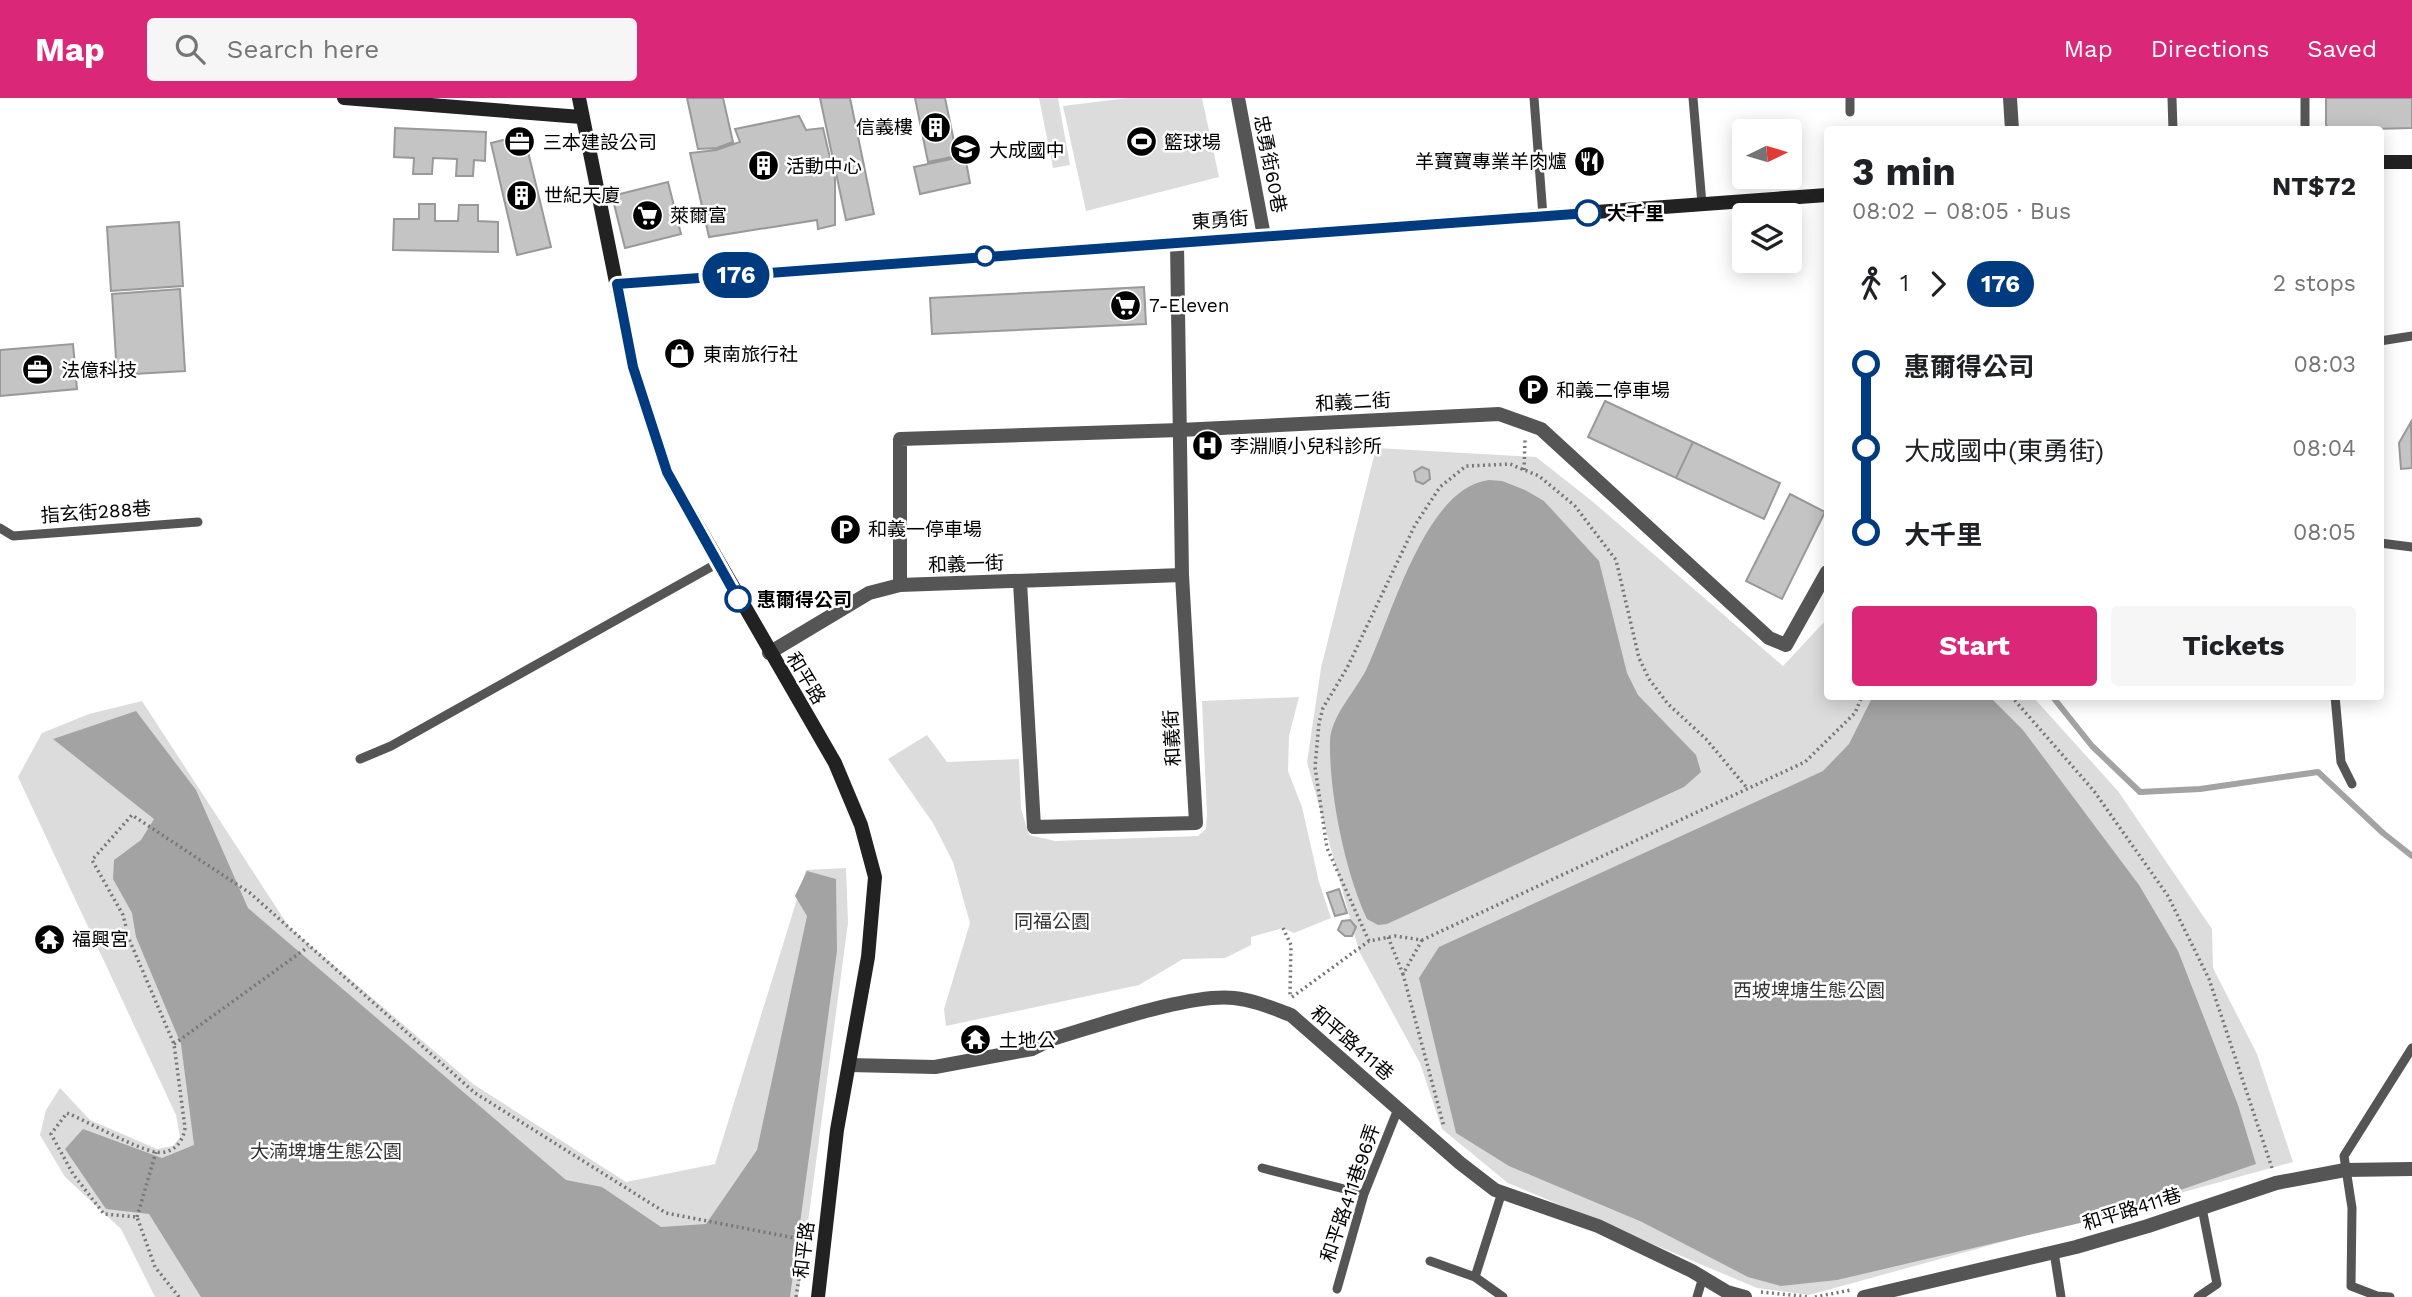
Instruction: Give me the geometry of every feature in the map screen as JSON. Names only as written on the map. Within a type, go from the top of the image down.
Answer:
[{"type":"street","points":[[344,98],[581,117]]},
{"type":"street","name":"和平路","points":[[579,98],[633,367],[667,472],[769,653],[835,763],[861,825],[875,877],[868,957],[837,1130],[818,1297]]},
{"type":"street","name":"忠勇街60巷","points":[[1238,98],[1264,236]]},
{"type":"street","points":[[2010,98],[2012,126]]},
{"type":"street","points":[[2384,162],[2412,162]]},
{"type":"street","name":"東勇街","points":[[617,284],[1824,195]]},
{"type":"street","name":"和義街","points":[[1020,582],[1034,827],[1196,823],[1182,575],[1177,243]]},
{"type":"street","name":"和義二街","points":[[900,585],[900,439],[1180,430],[1499,414],[1541,429],[1769,638],[1786,645],[1824,577]]},
{"type":"street","name":"和義一街","points":[[769,653],[869,593],[900,585],[1182,575]]},
{"type":"street","name":"和平路411巷","points":[[849,1065],[934,1067],[1032,1049],[1064,1035],[1197,1000],[1233,998],[1259,1003],[1291,1015],[1460,1163],[1502,1192],[1598,1226],[1703,1277],[1727,1292],[1751,1294]]},
{"type":"street","name":"和平路411巷","points":[[1872,1296],[2054,1252],[2276,1183],[2345,1170],[2412,1169]]},
{"type":"lane","points":[[1534,98],[1543,216]]},
{"type":"lane","points":[[1693,98],[1702,204]]},
{"type":"lane","points":[[1850,98],[1850,112]]},
{"type":"lane","points":[[2172,98],[2174,126]]},
{"type":"lane","points":[[2305,98],[2305,126]]},
{"type":"lane","points":[[2384,340],[2412,336]]},
{"type":"lane","name":"指玄街288巷","points":[[0,528],[13,536],[198,522]]},
{"type":"lane","points":[[2384,544],[2401,548],[2412,547]]},
{"type":"lane","points":[[360,758],[391,746],[718,563]]},
{"type":"lane","points":[[2335,700],[2341,762],[2352,784]]},
{"type":"lane","points":[[2389,1297],[2377,1296],[2350,1286],[2352,1208],[2344,1157],[2412,1048]]},
{"type":"lane","name":"和平路411巷96弄","points":[[1337,1289],[1364,1194],[1398,1109]]},
{"type":"lane","points":[[1262,1168],[1364,1194]]},
{"type":"lane","points":[[1475,1277],[1502,1192]]},
{"type":"lane","points":[[2198,1297],[2217,1284],[2202,1208]]},
{"type":"lane","points":[[2054,1252],[2061,1297]]},
{"type":"lane","points":[[1430,1261],[1475,1277],[1503,1297]]},
{"type":"lane","points":[[1696,1297],[1703,1277]]},
{"type":"path","points":[[1524,470],[1526,423]]},
{"type":"path","points":[[1369,941],[1327,848],[1315,767],[1323,708],[1347,668],[1415,525],[1440,486],[1466,466],[1510,464],[1539,476],[1575,506],[1616,560],[1639,658],[1648,679],[1668,704],[1706,739],[1747,788]]},
{"type":"path","points":[[1259,1003],[1290,998],[1369,941],[1388,937],[1422,940],[1805,762],[1855,713],[1860,700]]},
{"type":"path","points":[[2014,700],[2094,791],[2168,896],[2208,979],[2276,1183]]},
{"type":"path","points":[[137,1217],[104,1214],[73,1174],[51,1134],[67,1112],[156,1152],[173,1150],[184,1139],[185,1128],[174,1044],[128,939],[123,915],[92,860],[132,815],[250,894],[475,1093],[666,1213],[805,1240]]},
{"type":"path","points":[[1283,928],[1291,945],[1290,998]]},
{"type":"path","points":[[1388,937],[1403,974],[1446,1133]]},
{"type":"path","points":[[1403,974],[1422,940]]},
{"type":"path","points":[[174,1044],[308,947]]},
{"type":"path","points":[[156,1152],[137,1217],[155,1267],[179,1297]]},
{"type":"path","points":[[1751,1294],[1811,1297]]},
{"type":"green space","points":[[1039,98],[1058,98],[1070,165],[1053,168]]},
{"type":"green space","name":"籃球場","points":[[1128,98],[1202,98],[1219,177],[1086,211],[1063,106]]},
{"type":"green space","name":"西坡埤塘生態公園","points":[[1376,448],[1536,457],[1592,501],[1783,666],[1824,622],[1824,700],[2036,700],[2118,791],[2212,929],[2213,968],[2257,1054],[2293,1162],[1809,1295],[1757,1288],[1508,1183],[1442,1129],[1420,1063],[1359,951],[1307,762],[1321,668]]},
{"type":"green space","name":"同福公園","points":[[1299,697],[1289,736],[1288,771],[1302,807],[1319,882],[1331,918],[1294,933],[1283,928],[1251,937],[1251,945],[1225,958],[1183,959],[1139,985],[946,1026],[944,1009],[970,923],[953,862],[933,823],[888,759],[927,735],[947,762],[1019,759],[1021,809],[1029,835],[1055,841],[1198,836],[1206,829],[1207,815],[1202,701]]},
{"type":"green space","name":"大湳埤塘生態公園","points":[[142,701],[289,927],[473,1084],[626,1182],[715,1164],[806,870],[846,868],[848,923],[798,1297],[155,1297],[121,1229],[65,1177],[40,1135],[46,1110],[60,1088],[90,1120],[157,1149],[173,1146],[180,1137],[176,1115],[18,777],[42,733],[89,714]]},
{"type":"shaded area","points":[[1489,480],[1502,481],[1544,501],[1599,561],[1627,673],[1638,695],[1696,755],[1701,772],[1684,787],[1387,924],[1378,925],[1367,919],[1345,856],[1332,784],[1331,732],[1339,713],[1366,670],[1399,589],[1429,530],[1446,505],[1466,488]]},
{"type":"shaded area","name":"西坡埤塘生態公園","points":[[1871,700],[1993,700],[2023,730],[2139,885],[2178,951],[2238,1105],[2256,1164],[2093,1220],[1837,1280],[1781,1286],[1748,1277],[1642,1222],[1509,1166],[1456,1133],[1419,978],[1439,947],[1823,771],[1849,744]]},
{"type":"shaded area","name":"大湳埤塘生態公園","points":[[136,711],[196,790],[248,908],[566,1180],[602,1187],[661,1227],[706,1224],[757,1150],[807,916],[795,896],[807,871],[836,879],[837,951],[790,1297],[201,1297],[149,1214],[106,1209],[65,1149],[83,1129],[162,1158],[194,1145],[181,1044],[136,937],[132,913],[113,879],[114,860],[141,840],[154,819],[53,739]]},
{"type":"building","points":[[687,98],[723,98],[733,142],[717,148],[698,149]]},
{"type":"building","points":[[820,98],[850,98],[874,214],[846,220]]},
{"type":"building","name":"信義樓","points":[[915,98],[945,98],[957,156],[928,162]]},
{"type":"building","points":[[2326,98],[2412,98],[2412,128],[2326,125]]},
{"type":"building","name":"活動中心","points":[[799,116],[806,130],[823,128],[835,179],[835,225],[818,229],[817,220],[709,237],[690,153],[716,150],[740,142],[735,129]]},
{"type":"building","points":[[395,128],[486,132],[485,161],[474,160],[473,176],[456,176],[457,159],[433,158],[432,174],[413,174],[414,158],[394,157]]},
{"type":"building","name":"世紀天廈","points":[[524,135],[551,247],[517,255],[491,143]]},
{"type":"building","points":[[965,156],[970,183],[920,194],[914,167]]},
{"type":"building","name":"萊爾富","points":[[668,182],[681,234],[625,248],[612,196]]},
{"type":"building","name":"世紀天廈","points":[[419,204],[435,204],[435,221],[458,221],[459,205],[478,205],[478,221],[498,222],[498,252],[393,250],[394,219],[419,219]]},
{"type":"building","points":[[179,222],[183,286],[111,291],[107,227]]},
{"type":"building","points":[[1144,287],[1146,324],[932,334],[930,298]]},
{"type":"building","points":[[180,289],[185,371],[117,375],[112,294]]},
{"type":"building","name":"法億科技","points":[[73,344],[77,389],[0,396],[0,350]]},
{"type":"building","points":[[1605,401],[1693,442],[1676,478],[1588,437]]},
{"type":"building","points":[[2411,422],[2412,468],[2401,469],[2399,443]]},
{"type":"building","points":[[1693,442],[1780,483],[1764,519],[1676,478]]},
{"type":"building","points":[[1422,467],[1429,470],[1430,479],[1423,484],[1416,481],[1414,472]]},
{"type":"building","points":[[1790,494],[1824,511],[1782,599],[1746,581]]},
{"type":"building","points":[[1339,889],[1347,913],[1335,916],[1327,893]]},
{"type":"building","points":[[1350,920],[1356,927],[1352,936],[1345,936],[1338,930],[1342,921]]},
{"type":"waterway","points":[[2055,700],[2092,746],[2140,792],[2200,789],[2318,772],[2383,833],[2412,856]]},
{"type":"bus line","name":"176","points":[[738,599],[667,472],[633,367],[617,284],[1588,213]]},
{"type":"place","name":"信義樓","points":[[936,127]]},
{"type":"place","name":"三本建設公司","points":[[520,142]]},
{"type":"place","name":"籃球場","points":[[1141,142]]},
{"type":"place","name":"大成國中","points":[[966,150]]},
{"type":"place","name":"羊寶寶專業羊肉爐","points":[[1590,161]]},
{"type":"place","name":"活動中心","points":[[763,166]]},
{"type":"place","name":"世紀天廈","points":[[521,195]]},
{"type":"place","name":"大千里","points":[[1588,213]]},
{"type":"place","name":"萊爾富","points":[[647,215]]},
{"type":"place","name":"7-Eleven","points":[[1126,305]]},
{"type":"place","name":"東南旅行社","points":[[680,354]]},
{"type":"place","name":"法億科技","points":[[38,370]]},
{"type":"place","name":"和義二停車場","points":[[1533,390]]},
{"type":"place","name":"李淵順小兒科診所","points":[[1207,446]]},
{"type":"place","name":"和義一停車場","points":[[845,529]]},
{"type":"place","name":"惠爾得公司","points":[[738,599]]},
{"type":"place","name":"福興宮","points":[[49,939]]},
{"type":"place","name":"土地公","points":[[976,1040]]}]
